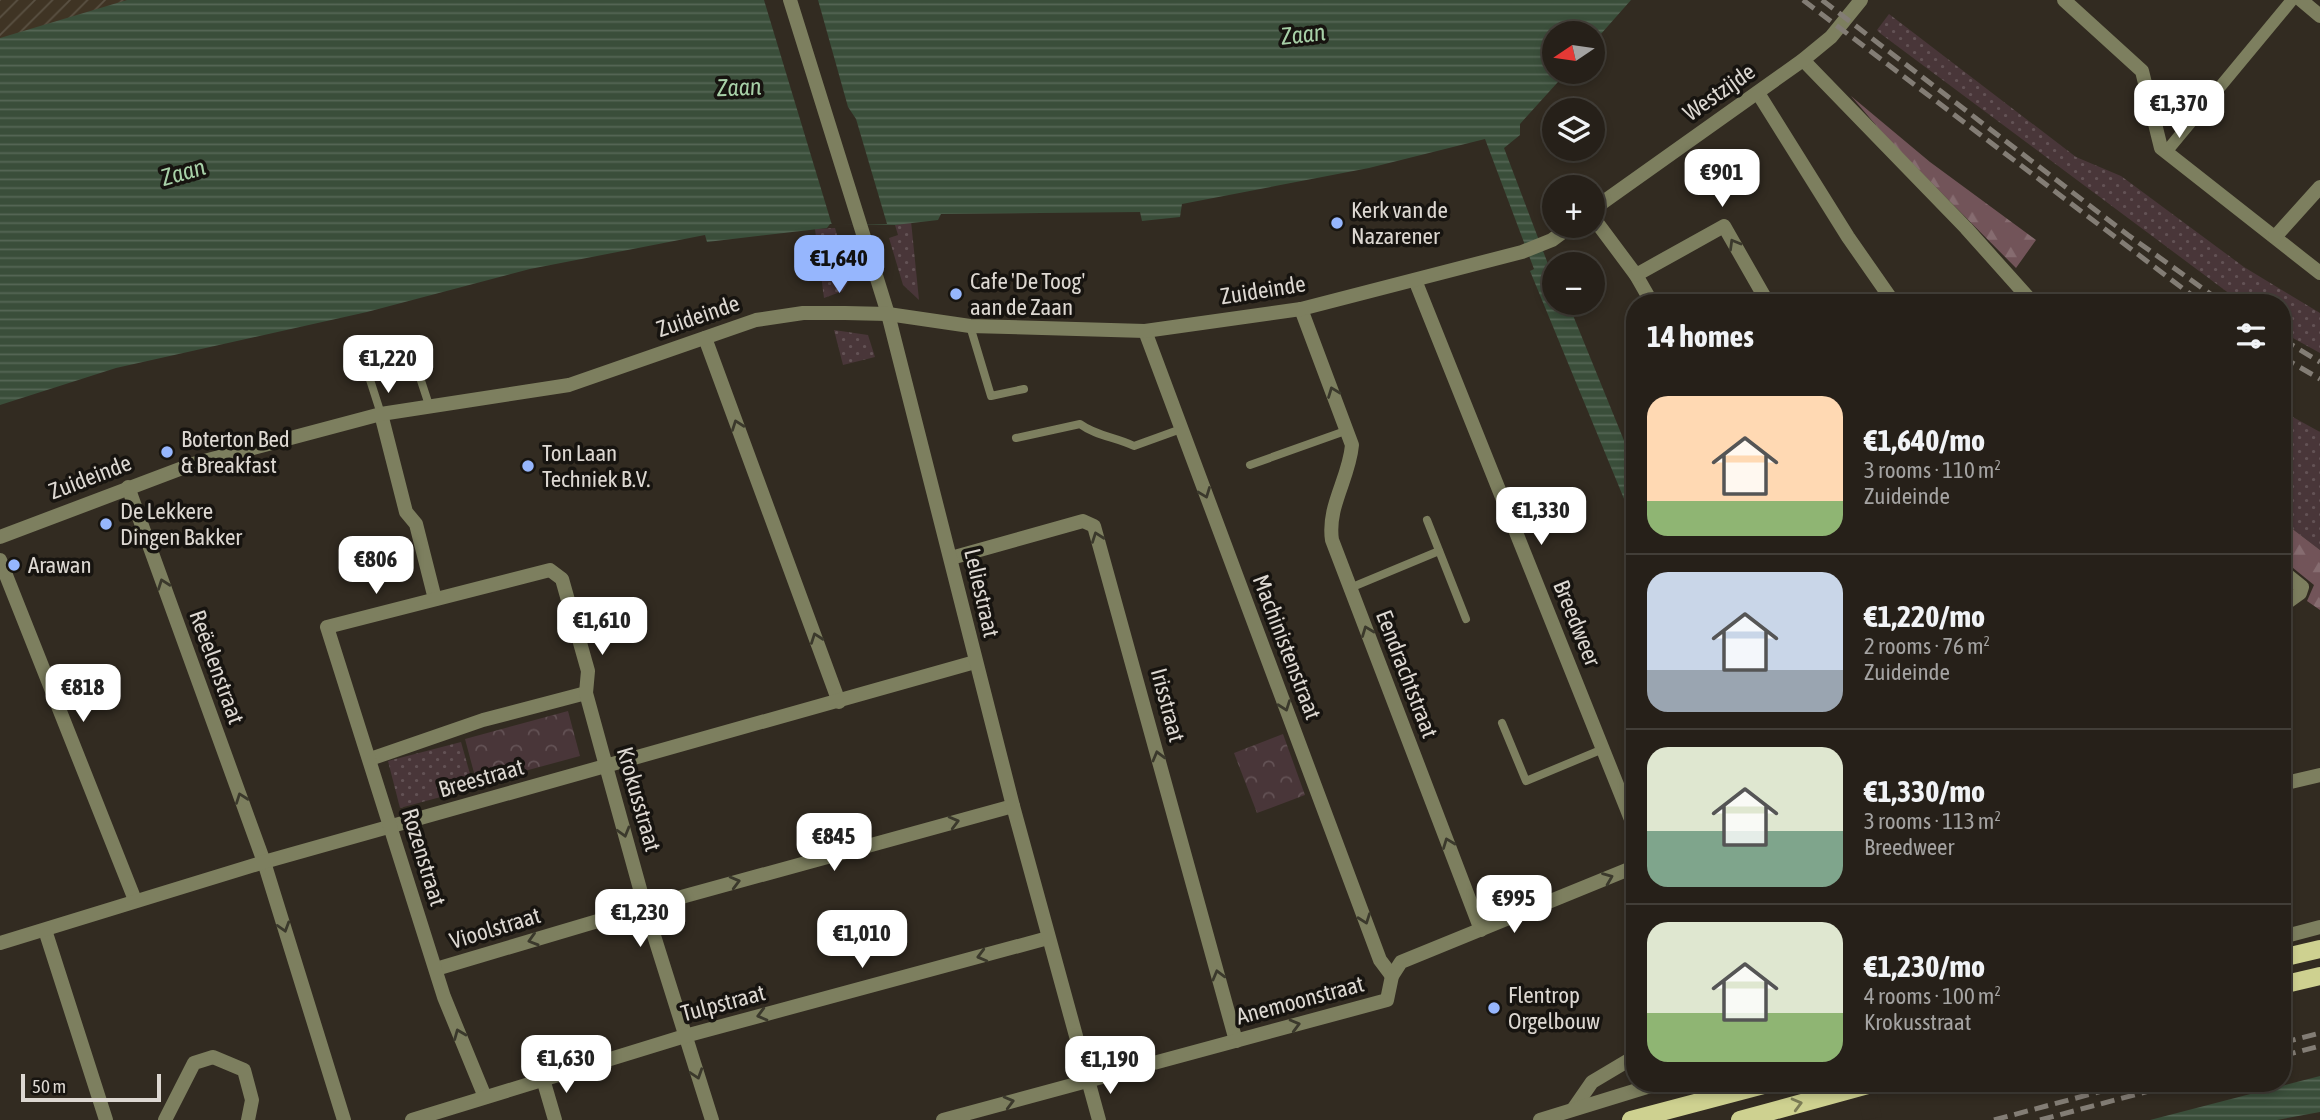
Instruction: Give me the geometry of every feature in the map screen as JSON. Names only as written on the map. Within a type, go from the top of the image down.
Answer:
[{"type":"main road","points":[[2291,956],[2320,949]]},
{"type":"main road","points":[[2291,983],[2320,976]]},
{"type":"main road","points":[[1631,1120],[1737,1092]]},
{"type":"main road","points":[[1740,1120],[1841,1092]]},
{"type":"street","name":"Leliestraat","points":[[790,0],[888,314],[975,662],[1099,1120]]},
{"type":"street","name":"Westzijde","points":[[1605,201],[1803,60],[1831,37],[1861,0]]},
{"type":"street","points":[[2064,0],[2142,71],[2161,148],[2320,273]]},
{"type":"street","points":[[2166,152],[2292,0]]},
{"type":"street","points":[[2301,0],[2320,16]]},
{"type":"street","points":[[1803,60],[1966,228],[2025,294]]},
{"type":"street","points":[[1758,93],[1848,237],[1888,294]]},
{"type":"street","points":[[2275,237],[2320,187]]},
{"type":"street","points":[[1636,275],[1724,226],[1763,294]]},
{"type":"street","points":[[1605,233],[1647,294]]},
{"type":"street","name":"Zuideinde","points":[[0,537],[193,464],[381,414],[569,384],[756,320],[803,313],[888,314],[970,326],[1145,331],[1301,309],[1522,252],[1555,238]]},
{"type":"street","name":"Breedweer","points":[[1415,279],[1626,807]]},
{"type":"street","name":"Eendrachtstraat","points":[[1301,309],[1348,430],[1350,461],[1330,524],[1332,540],[1481,930]]},
{"type":"street","name":"Machinistenstraat","points":[[1145,331],[1380,960],[1392,976]]},
{"type":"street","points":[[705,338],[839,702]]},
{"type":"street","points":[[381,414],[406,512],[416,524],[435,599]]},
{"type":"street","name":"Reëelenstraat","points":[[128,487],[264,862],[344,1120]]},
{"type":"street","name":"Irisstraat","points":[[951,558],[1083,521],[1094,526],[1236,1041]]},
{"type":"street","points":[[0,561],[135,900]]},
{"type":"street","name":"Krokusstraat","points":[[435,599],[545,570],[555,572],[562,579],[588,671],[586,693],[645,907],[712,1120]]},
{"type":"street","points":[[2291,579],[2301,587],[2300,593],[2291,600]]},
{"type":"street","name":"Rozenstraat","points":[[435,599],[327,627],[436,970],[485,1097]]},
{"type":"street","name":"Breestraat","points":[[0,943],[264,862],[975,662]]},
{"type":"street","points":[[370,759],[483,720],[586,693]]},
{"type":"street","points":[[2291,782],[2320,775]]},
{"type":"street","name":"Vioolstraat","points":[[436,970],[645,907],[1013,806]]},
{"type":"street","name":"Anemoonstraat","points":[[943,1120],[1387,1000],[1392,976],[1401,962],[1626,870]]},
{"type":"street","points":[[2291,935],[2320,928]]},
{"type":"street","points":[[45,930],[106,1120]]},
{"type":"street","name":"Tulpstraat","points":[[412,1120],[685,1036],[1048,938]]},
{"type":"street","points":[[165,1120],[194,1063],[214,1057],[244,1070],[252,1100],[248,1120]]},
{"type":"street","points":[[1574,1108],[1592,1082],[1626,1061]]},
{"type":"street","points":[[543,1079],[555,1120]]},
{"type":"street","points":[[1540,1120],[1630,1092]]},
{"type":"lane","points":[[970,326],[991,396],[1024,389]]},
{"type":"lane","points":[[381,414],[364,361],[410,347],[429,405]]},
{"type":"lane","points":[[1016,438],[1080,424],[1092,433],[1109,434],[1134,446],[1181,429]]},
{"type":"lane","points":[[1251,465],[1348,430]]},
{"type":"lane","points":[[1427,520],[1466,619]]},
{"type":"lane","points":[[1350,588],[1439,551]]},
{"type":"lane","points":[[1502,723],[1526,780],[1603,749]]},
{"type":"shaded area","points":[[0,0],[158,0],[0,49]]},
{"type":"green space","points":[[1889,14],[2076,157],[2121,176],[2244,267],[2289,294],[2230,294],[1877,30]]},
{"type":"green space","points":[[1851,96],[1930,162],[2036,240],[2016,268],[1886,137]]},
{"type":"green space","points":[[911,221],[919,300],[903,285],[889,238],[898,235],[895,225]]},
{"type":"green space","points":[[835,228],[850,279],[843,291],[824,298],[815,229]]},
{"type":"green space","points":[[2291,295],[2320,313],[2320,353],[2291,337]]},
{"type":"green space","points":[[834,330],[868,335],[875,357],[843,365]]},
{"type":"green space","points":[[2291,416],[2320,432],[2320,550],[2291,528]]},
{"type":"green space","points":[[2291,528],[2320,550],[2320,610],[2307,601],[2314,585],[2291,566]]},
{"type":"green space","points":[[568,711],[580,756],[477,784],[465,739]]},
{"type":"green space","points":[[1283,734],[1305,795],[1257,813],[1234,753]]},
{"type":"green space","points":[[461,742],[474,788],[400,808],[388,761]]},
{"type":"water","name":"Zaan","points":[[127,0],[1631,0],[1605,29],[1605,21],[1542,21],[1542,84],[1556,84],[1520,124],[1520,135],[1504,148],[1543,252],[1542,300],[1530,271],[1534,269],[1485,139],[1369,168],[1182,204],[1180,217],[1142,221],[1140,212],[941,214],[938,220],[895,225],[830,224],[827,228],[707,242],[705,235],[530,269],[367,312],[116,368],[0,405],[0,38]]},
{"type":"water","points":[[1548,315],[1573,315],[1626,445],[1626,504]]},
{"type":"water","points":[[2320,1076],[2320,1112],[2277,1120],[2150,1120],[2258,1092],[2291,1092],[2291,1084]]},
{"type":"pier","points":[[764,0],[818,0],[848,107],[856,119],[887,224],[832,225]]},
{"type":"pier","points":[[1856,1092],[1876,1092],[1882,1117],[1863,1120]]},
{"type":"railway","points":[[1803,0],[2190,294]]},
{"type":"railway","points":[[1822,0],[2128,235],[2210,294]]},
{"type":"railway","points":[[2291,344],[2320,362]]},
{"type":"railway","points":[[2291,362],[2320,379]]},
{"type":"railway","points":[[2291,1041],[2320,1033]]},
{"type":"railway","points":[[2291,1054],[2320,1046]]},
{"type":"railway","points":[[1994,1120],[2098,1092]]},
{"type":"railway","points":[[2040,1120],[2145,1092]]},
{"type":"place","name":"Kerk van de Nazarener","points":[[1337,223]]},
{"type":"place","name":"Cafe 'De Toog' aan de Zaan","points":[[956,294]]},
{"type":"place","name":"Boterton Bed & Breakfast","points":[[167,452]]},
{"type":"place","name":"Ton Laan Techniek B.V.","points":[[528,466]]},
{"type":"place","name":"De Lekkere Dingen Bakker","points":[[106,524]]},
{"type":"place","name":"Arawan","points":[[14,565]]},
{"type":"place","name":"Flentrop Orgelbouw","points":[[1494,1008]]}]
